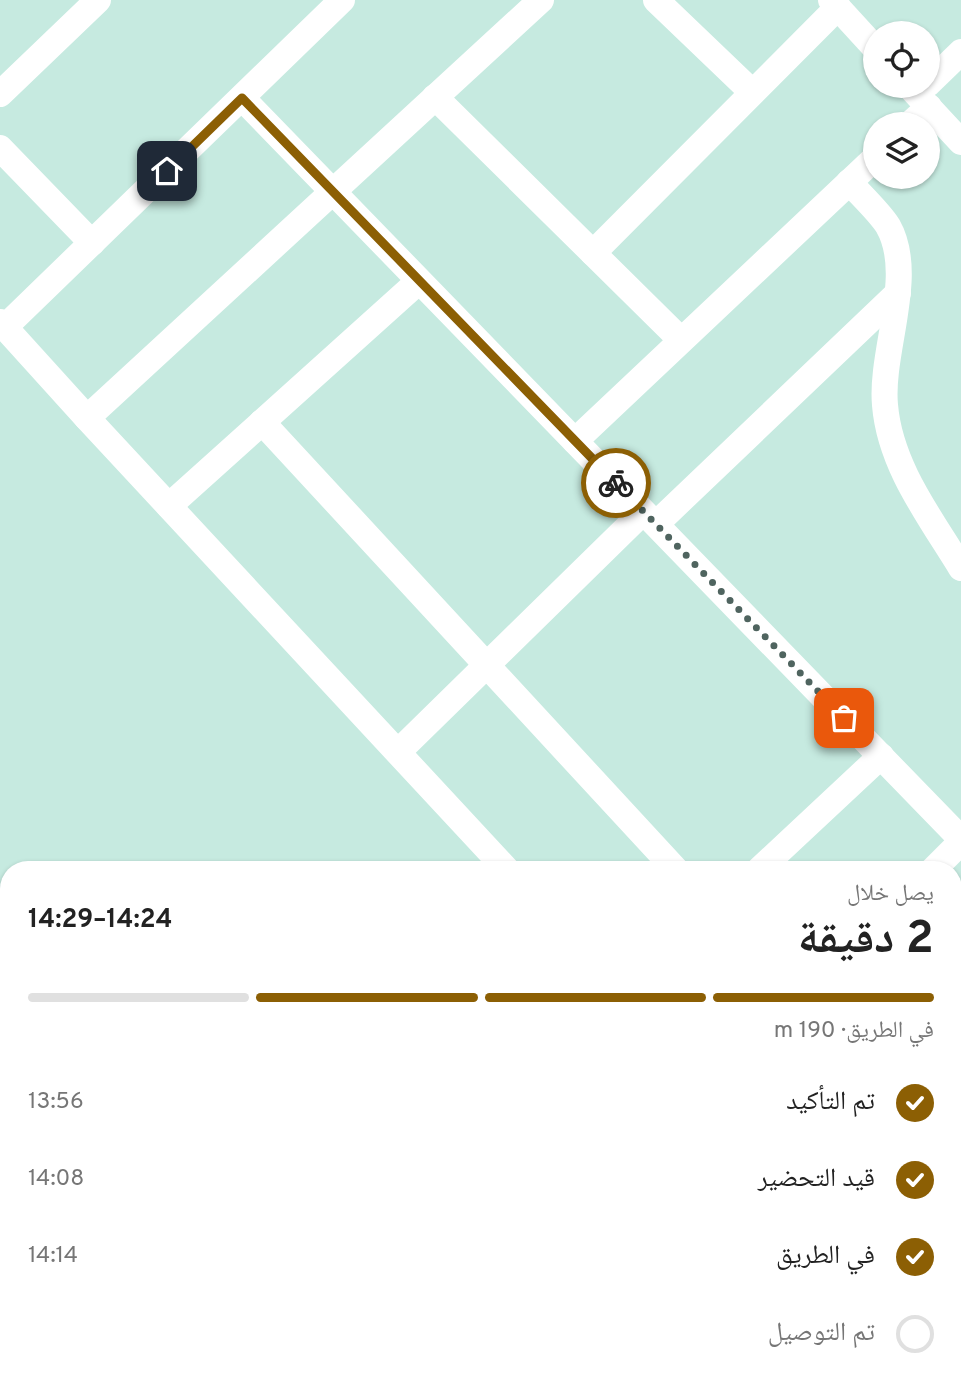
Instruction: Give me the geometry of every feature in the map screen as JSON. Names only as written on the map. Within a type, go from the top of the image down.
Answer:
[{"type":"street","points":[[0,94],[97,0]]},
{"type":"street","points":[[87,418],[541,0]]},
{"type":"street","points":[[656,0],[752,92]]},
{"type":"street","points":[[339,1],[92,243],[2,324],[499,861]]},
{"type":"street","points":[[593,253],[752,92],[834,4],[863,35]]},
{"type":"street","points":[[940,75],[961,52]]},
{"type":"street","points":[[435,97],[681,340]]},
{"type":"street","points":[[242,98],[961,840],[941,861]]},
{"type":"street","points":[[921,98],[961,142]]},
{"type":"street","points":[[0,148],[92,243]]},
{"type":"street","points":[[575,441],[863,169]]},
{"type":"street","points":[[849,182],[888,226],[896,247],[898,293],[887,362],[884,404],[891,441],[905,475],[961,568]]},
{"type":"street","points":[[169,506],[419,281]]},
{"type":"street","points":[[398,752],[486,665],[898,293]]},
{"type":"street","points":[[261,422],[668,861]]},
{"type":"street","points":[[769,861],[881,757]]},
{"type":"way so far","points":[[616,483],[844,718]]},
{"type":"route","points":[[167,171],[242,98],[616,483]]}]
